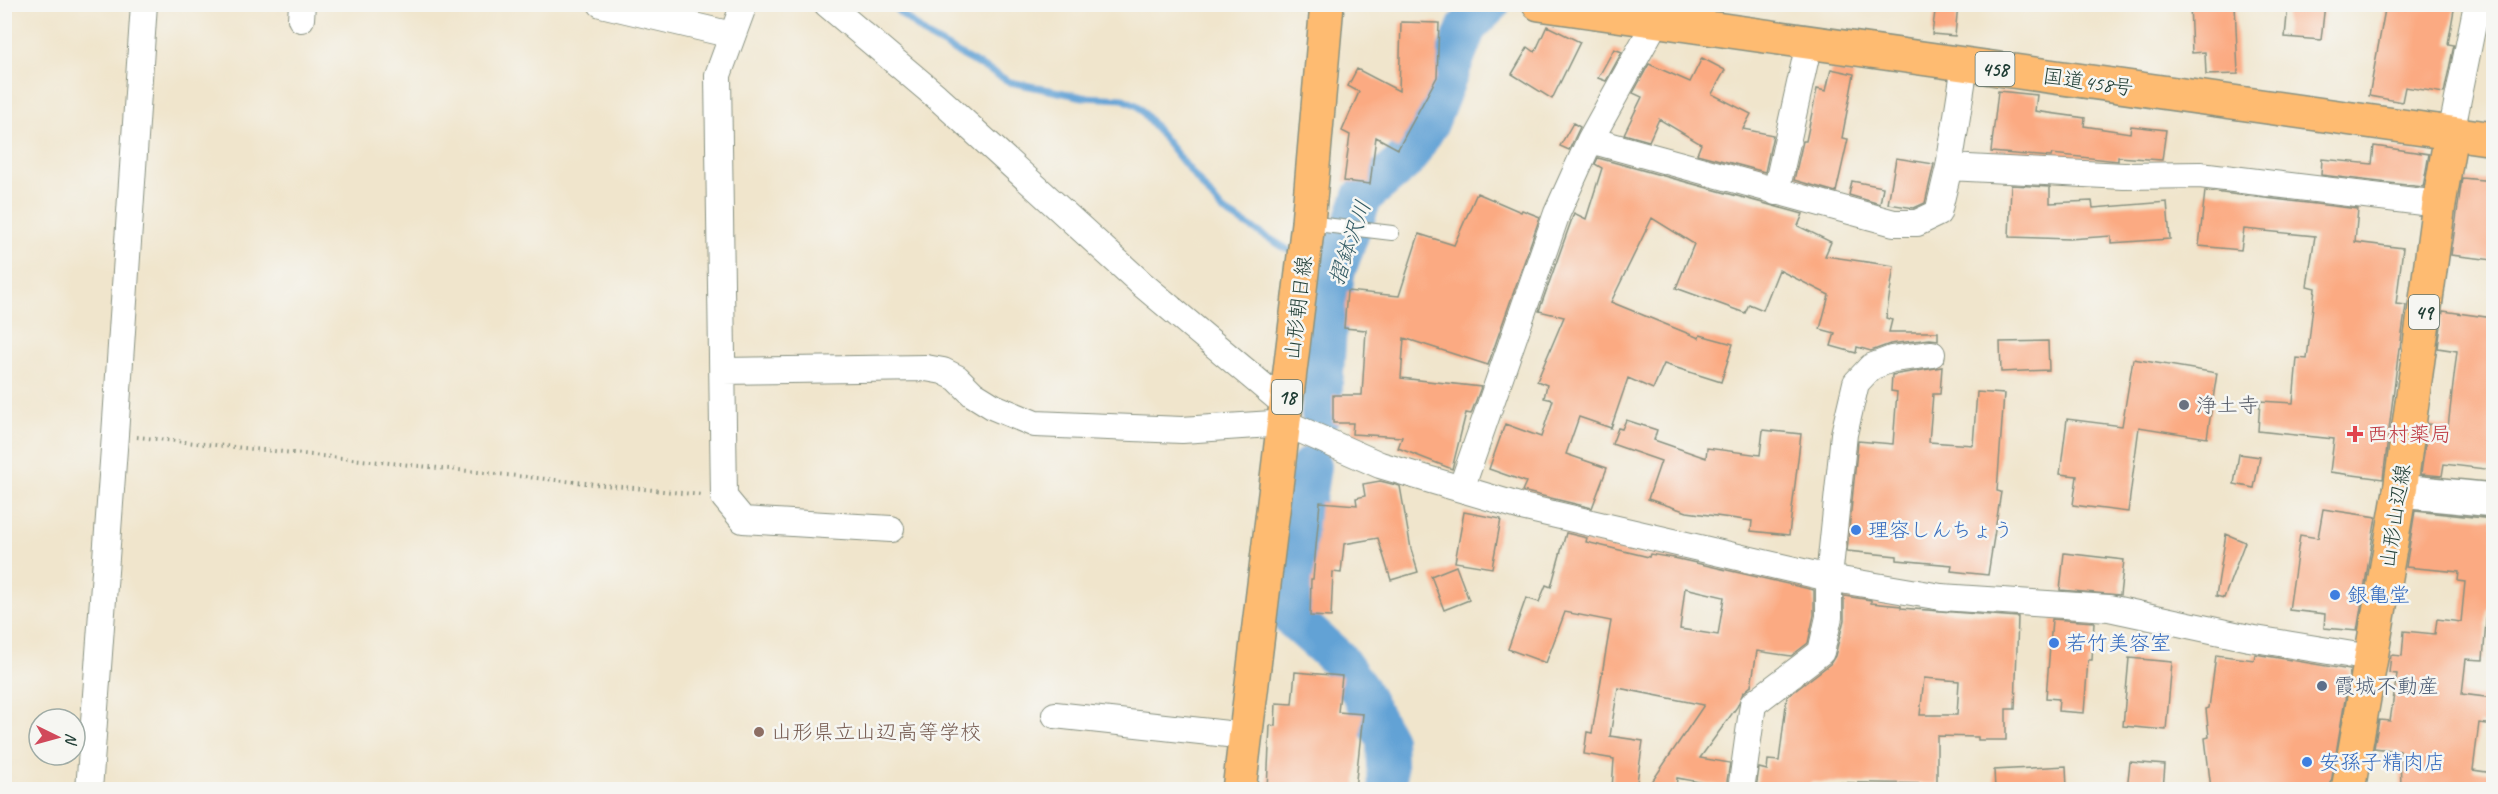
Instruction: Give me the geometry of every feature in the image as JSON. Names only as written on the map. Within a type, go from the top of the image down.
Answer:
[{"type":"main road","name":"山形朝日線","points":[[1239,789],[1309,224],[1327,4]]},
{"type":"main road","name":"国道458号","points":[[1539,4],[2493,139]]},
{"type":"main road","name":"山形山辺線","points":[[2348,789],[2400,491],[2439,204],[2451,134]]},
{"type":"street","points":[[88,789],[144,4]]},
{"type":"street","points":[[601,4],[732,35]]},
{"type":"street","points":[[744,4],[717,75],[724,497],[744,520],[891,529]]},
{"type":"street","points":[[827,4],[936,96],[1285,414],[1380,465],[1597,526],[1829,578],[1941,597],[2109,608],[2249,638],[2371,658]]},
{"type":"street","points":[[2451,134],[2476,4]]},
{"type":"street","points":[[1461,489],[1557,213],[1590,140],[1656,21]]},
{"type":"street","points":[[1776,192],[1809,43]]},
{"type":"street","points":[[1590,140],[1894,223],[1917,223],[1938,213],[1949,167],[1965,65]]},
{"type":"street","points":[[1949,167],[2124,176],[2200,175],[2439,204]]},
{"type":"street","points":[[1741,789],[1753,704],[1821,652],[1829,617],[1829,578],[1845,434],[1856,383],[1871,367],[1892,358],[1932,354]]},
{"type":"street","points":[[723,371],[926,368],[943,371],[957,378],[974,394],[994,407],[1035,424],[1182,430],[1285,414]]},
{"type":"street","points":[[2400,491],[2493,500]]},
{"type":"street","points":[[1055,715],[1246,736]]},
{"type":"lane","points":[[1309,224],[1392,233]]},
{"type":"path","points":[[115,435],[724,497]]},
{"type":"building","points":[[1936,4],[1958,4],[1955,36],[1932,34]]},
{"type":"building","points":[[2190,4],[2235,4],[2238,74],[2206,75],[2205,52],[2192,53]]},
{"type":"building","points":[[2288,4],[2325,4],[2321,40],[2285,37]]},
{"type":"building","points":[[2386,4],[2455,4],[2448,44],[2454,45],[2444,93],[2405,87],[2402,102],[2369,96]]},
{"type":"building","points":[[1401,22],[1439,23],[1437,77],[1398,149],[1376,137],[1370,184],[1344,181],[1350,135],[1342,131],[1359,92],[1348,86],[1357,69],[1399,91]]},
{"type":"building","points":[[1547,26],[1580,42],[1552,99],[1512,74],[1528,47],[1535,52]]},
{"type":"building","points":[[1614,49],[1622,52],[1606,81],[1598,78]]},
{"type":"building","points":[[1702,58],[1725,70],[1712,94],[1751,114],[1743,129],[1773,135],[1765,172],[1697,154],[1701,144],[1659,119],[1649,141],[1624,134],[1642,97],[1633,93],[1649,64],[1690,82]]},
{"type":"building","points":[[1831,69],[1854,74],[1842,138],[1848,139],[1836,192],[1794,180],[1803,141],[1806,141],[1817,89],[1826,91]]},
{"type":"building","points":[[1998,91],[2037,95],[2035,111],[2085,118],[2084,126],[2130,133],[2131,126],[2166,130],[2162,160],[2118,157],[2118,161],[2052,154],[2051,157],[1991,152]]},
{"type":"building","points":[[1573,123],[1580,127],[1569,150],[1560,146]]},
{"type":"building","points":[[2374,146],[2429,154],[2423,187],[2321,175],[2322,159],[2372,164]]},
{"type":"building","points":[[1598,158],[1803,214],[1798,226],[1831,242],[1825,256],[1894,266],[1886,318],[1892,320],[1889,332],[1938,332],[1938,340],[1890,344],[1871,351],[1857,347],[1856,353],[1831,346],[1835,333],[1820,329],[1829,295],[1779,270],[1763,310],[1749,304],[1745,313],[1676,288],[1694,244],[1652,218],[1611,302],[1699,338],[1700,335],[1733,344],[1721,382],[1664,364],[1653,389],[1628,378],[1611,428],[1579,417],[1566,454],[1607,468],[1592,508],[1522,491],[1526,482],[1489,469],[1505,424],[1541,437],[1553,400],[1544,398],[1547,385],[1537,381],[1564,317],[1539,311],[1574,213],[1586,219],[1602,168],[1595,164]]},
{"type":"building","points":[[1896,158],[1934,164],[1925,203],[1914,208],[1888,204]]},
{"type":"building","points":[[2462,178],[2493,181],[2493,260],[2451,255]]},
{"type":"building","points":[[1852,181],[1883,187],[1880,204],[1849,195]]},
{"type":"building","points":[[2011,185],[2050,187],[2050,203],[2092,201],[2093,208],[2167,202],[2170,239],[2111,243],[2111,236],[2069,239],[2009,237]]},
{"type":"building","points":[[2205,191],[2358,209],[2355,242],[2403,248],[2396,304],[2406,305],[2383,479],[2330,472],[2334,439],[2258,431],[2260,401],[2293,403],[2297,358],[2307,359],[2315,288],[2307,286],[2315,236],[2244,229],[2241,250],[2199,246]]},
{"type":"building","points":[[1477,193],[1521,212],[1522,210],[1540,217],[1488,365],[1404,338],[1401,378],[1481,387],[1471,414],[1466,413],[1452,469],[1398,448],[1402,437],[1352,434],[1353,423],[1333,423],[1333,395],[1362,395],[1366,330],[1344,328],[1347,291],[1399,296],[1419,234],[1454,245]]},
{"type":"building","points":[[2443,311],[2493,318],[2493,470],[2444,464],[2442,476],[2421,474],[2428,424],[2448,427],[2457,351],[2438,348]]},
{"type":"building","points":[[2048,341],[2049,370],[2001,372],[2000,342]]},
{"type":"building","points":[[2133,359],[2217,373],[2207,438],[2139,427],[2128,512],[2073,505],[2077,476],[2060,474],[2067,419],[2122,426]]},
{"type":"building","points":[[1942,367],[1940,394],[1933,394],[1929,442],[1973,445],[1977,392],[2004,394],[1997,491],[2001,492],[1988,575],[1951,571],[1952,565],[1897,560],[1897,556],[1847,551],[1858,441],[1893,444],[1897,392],[1891,391],[1892,375]]},
{"type":"building","points":[[1626,420],[1657,430],[1654,440],[1706,458],[1707,448],[1760,455],[1763,430],[1801,434],[1789,535],[1751,531],[1752,521],[1687,512],[1648,499],[1661,461],[1612,444],[1618,428],[1622,429]]},
{"type":"building","points":[[2239,454],[2260,457],[2254,488],[2234,484]]},
{"type":"building","points":[[1380,481],[1400,486],[1411,549],[1418,572],[1391,580],[1378,538],[1344,544],[1341,573],[1333,572],[1331,617],[1310,616],[1311,579],[1313,579],[1320,502],[1357,505],[1356,498],[1365,496],[1363,484]]},
{"type":"building","points":[[2323,509],[2376,517],[2357,631],[2324,628],[2325,614],[2289,610],[2300,535],[2318,538]]},
{"type":"building","points":[[2415,511],[2493,519],[2491,590],[2489,609],[2487,609],[2483,660],[2466,659],[2462,694],[2493,698],[2493,725],[2479,723],[2473,770],[2493,773],[2490,789],[2401,789],[2400,751],[2374,748],[2379,720],[2390,721],[2397,674],[2389,673],[2391,655],[2402,656],[2404,631],[2435,634],[2437,619],[2461,622],[2465,582],[2458,581],[2459,572],[2406,567]]},
{"type":"building","points":[[1464,512],[1501,519],[1492,568],[1455,562]]},
{"type":"building","points":[[1566,533],[1587,538],[1586,542],[1649,557],[1650,554],[1674,558],[1814,590],[1814,615],[1808,643],[1791,656],[1757,651],[1751,686],[1743,693],[1737,707],[1700,758],[1730,763],[1726,787],[1677,778],[1676,789],[1647,789],[1704,705],[1618,688],[1610,736],[1643,741],[1636,789],[1612,789],[1614,759],[1584,754],[1587,732],[1592,733],[1611,621],[1565,612],[1546,663],[1508,649],[1526,598],[1539,602],[1546,585],[1551,587]],"holes":[[[1685,588],[1724,597],[1718,635],[1680,629]]]},
{"type":"building","points":[[2226,534],[2245,542],[2224,598],[2216,596]]},
{"type":"building","points":[[2064,553],[2124,560],[2120,595],[2060,590]]},
{"type":"building","points":[[1456,566],[1469,600],[1444,610],[1431,576]]},
{"type":"building","points":[[1844,596],[1871,600],[1871,603],[1901,606],[1901,608],[2018,617],[2015,709],[2006,709],[2006,740],[1937,736],[1937,784],[1810,782],[1809,789],[1756,789],[1759,768],[1767,770],[1768,760],[1779,761],[1787,697],[1830,664],[1835,656],[1844,620]],"holes":[[[1924,678],[1959,681],[1957,715],[1920,715]]]},
{"type":"building","points":[[2052,619],[2094,622],[2092,660],[2088,660],[2084,713],[2058,711],[2059,699],[2046,698]]},
{"type":"building","points":[[2255,654],[2350,670],[2330,789],[2211,789],[2205,738],[2209,737],[2206,709],[2209,708],[2216,655],[2254,660]]},
{"type":"building","points":[[2129,658],[2172,662],[2166,730],[2123,726]]},
{"type":"building","points":[[1295,672],[1342,676],[1338,712],[1363,714],[1355,789],[1267,789],[1270,725],[1275,726],[1276,703],[1292,704]]},
{"type":"building","points":[[2130,762],[2165,765],[2163,789],[2127,789]]},
{"type":"building","points":[[2066,766],[2067,789],[1995,789],[1994,770]]},
{"type":"waterway","points":[[897,4],[898,11],[929,37],[1010,82],[1083,97],[1123,99],[1138,106],[1222,210],[1290,251]]},
{"type":"waterway","name":"摺鉢沢川","points":[[1321,414],[1327,329],[1335,273],[1363,196],[1406,160],[1429,123],[1467,27],[1490,4]]},
{"type":"waterway","name":"摺鉢沢川","points":[[1311,466],[1292,618],[1337,658],[1360,691],[1386,740],[1388,790]]},
{"type":"place","name":"浄土寺","points":[[2184,405]]},
{"type":"place","name":"西村薬局","points":[[2355,434]]},
{"type":"place","name":"理容しんちょう","points":[[1856,530]]},
{"type":"place","name":"銀亀堂","points":[[2335,595]]},
{"type":"place","name":"若竹美容室","points":[[2054,643]]},
{"type":"place","name":"霞城不動産","points":[[2322,686]]},
{"type":"place","name":"山形県立山辺高等学校","points":[[759,732]]},
{"type":"place","name":"安孫子精肉店","points":[[2307,762]]}]
